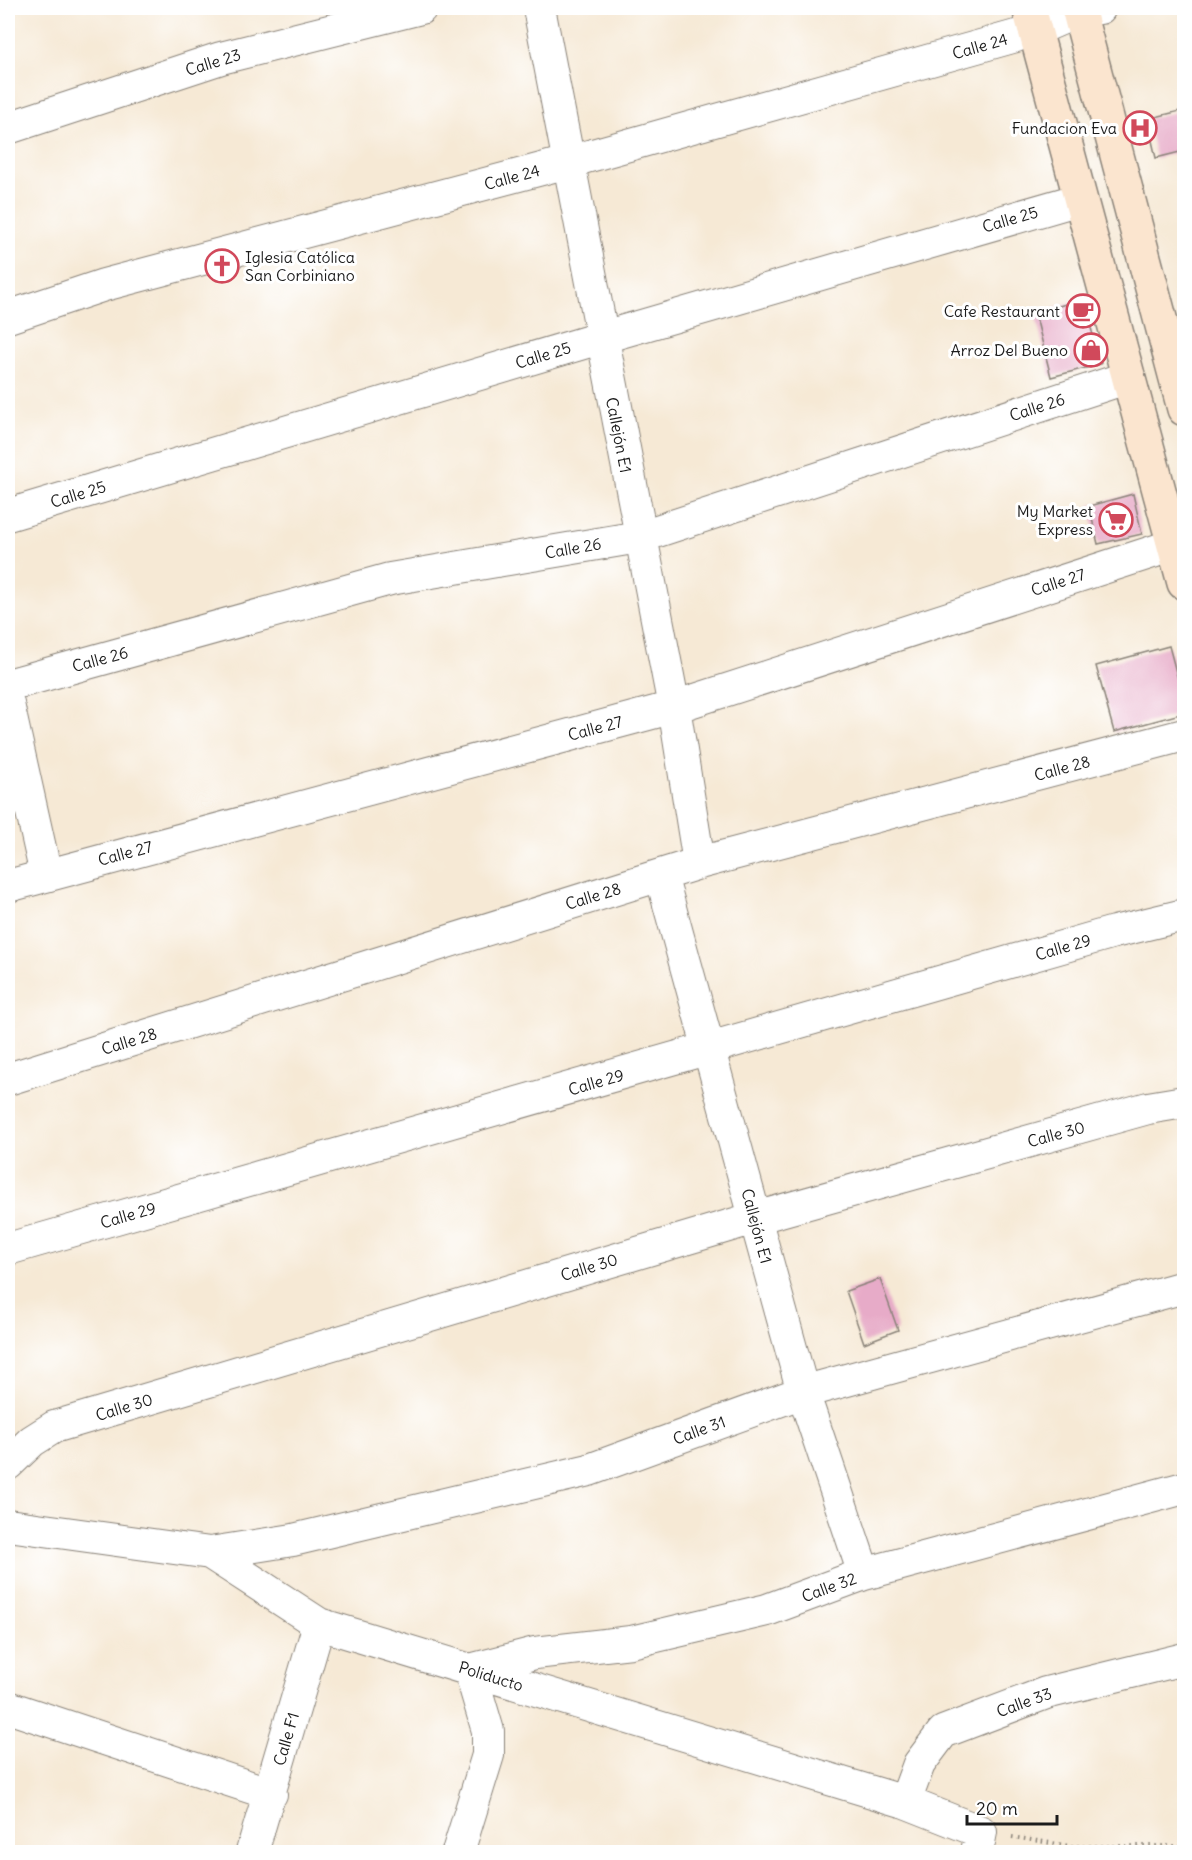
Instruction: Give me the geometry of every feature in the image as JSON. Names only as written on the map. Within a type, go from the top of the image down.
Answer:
[{"type":"street","name":"Calle 23","points":[[8,128],[221,58],[421,8]]},
{"type":"street","name":"Callejón E1","points":[[539,8],[600,338],[674,707],[699,863]]},
{"type":"street","name":"Calle 24","points":[[8,317],[104,285],[568,162],[1086,9]]},
{"type":"street","points":[[1086,9],[1118,164],[1185,409]]},
{"type":"street","points":[[1026,25],[1056,109],[1185,583]]},
{"type":"street","points":[[1056,109],[1085,103],[1095,137],[1118,164]]},
{"type":"street","name":"Calle 25","points":[[8,515],[600,338],[1080,199]]},
{"type":"street","name":"Calle 26","points":[[8,685],[390,579],[639,537],[1129,377]]},
{"type":"street","name":"Calle 27","points":[[8,886],[674,707],[1174,545]]},
{"type":"street","points":[[8,704],[46,874]]},
{"type":"street","name":"Calle 28","points":[[8,1078],[699,863],[1185,735]]},
{"type":"street","name":"Callejón E1","points":[[661,875],[803,1392],[864,1574]]},
{"type":"street","name":"Calle 29","points":[[8,1249],[1103,936],[1185,915]]},
{"type":"street","name":"Calle 30","points":[[8,1464],[32,1441],[54,1428],[755,1218],[1148,1108],[1185,1101]]},
{"type":"street","name":"Calle 31","points":[[210,1553],[293,1540],[589,1470],[803,1392],[1185,1287]]},
{"type":"street","name":"Calle 32","points":[[470,1670],[535,1653],[632,1642],[767,1610],[864,1574],[1185,1488]]},
{"type":"street","name":"Poliducto","points":[[8,1525],[210,1553],[319,1624],[905,1802],[979,1842]]},
{"type":"street","name":"Calle F1","points":[[252,1852],[271,1794],[319,1624]]},
{"type":"street","name":"Calle 33","points":[[905,1802],[919,1764],[942,1732],[1046,1693],[1185,1659]]},
{"type":"street","points":[[458,1852],[488,1755],[488,1731],[470,1670]]},
{"type":"street","points":[[8,1707],[271,1794]]},
{"type":"path","points":[[979,1842],[1071,1846],[1185,1845]]},
{"type":"building","points":[[1184,110],[1184,151],[1156,158],[1147,119]]},
{"type":"building","points":[[1083,299],[1101,364],[1051,377],[1035,313]]},
{"type":"building","name":"My Market Express","points":[[1133,494],[1142,534],[1098,544],[1089,506]]},
{"type":"building","points":[[1169,646],[1184,702],[1184,713],[1114,732],[1096,666]]},
{"type":"building","points":[[1184,948],[1184,970],[1179,949]]},
{"type":"building","points":[[880,1279],[898,1330],[864,1343],[846,1291]]},
{"type":"place","name":"Fundacion Eva","points":[[1140,128]]},
{"type":"place","name":"Iglesia Católica San Corbiniano","points":[[222,266]]},
{"type":"place","name":"Cafe Restaurant","points":[[1083,311]]},
{"type":"place","name":"Arroz Del Bueno","points":[[1091,350]]},
{"type":"place","name":"My Market Express","points":[[1116,520]]}]
